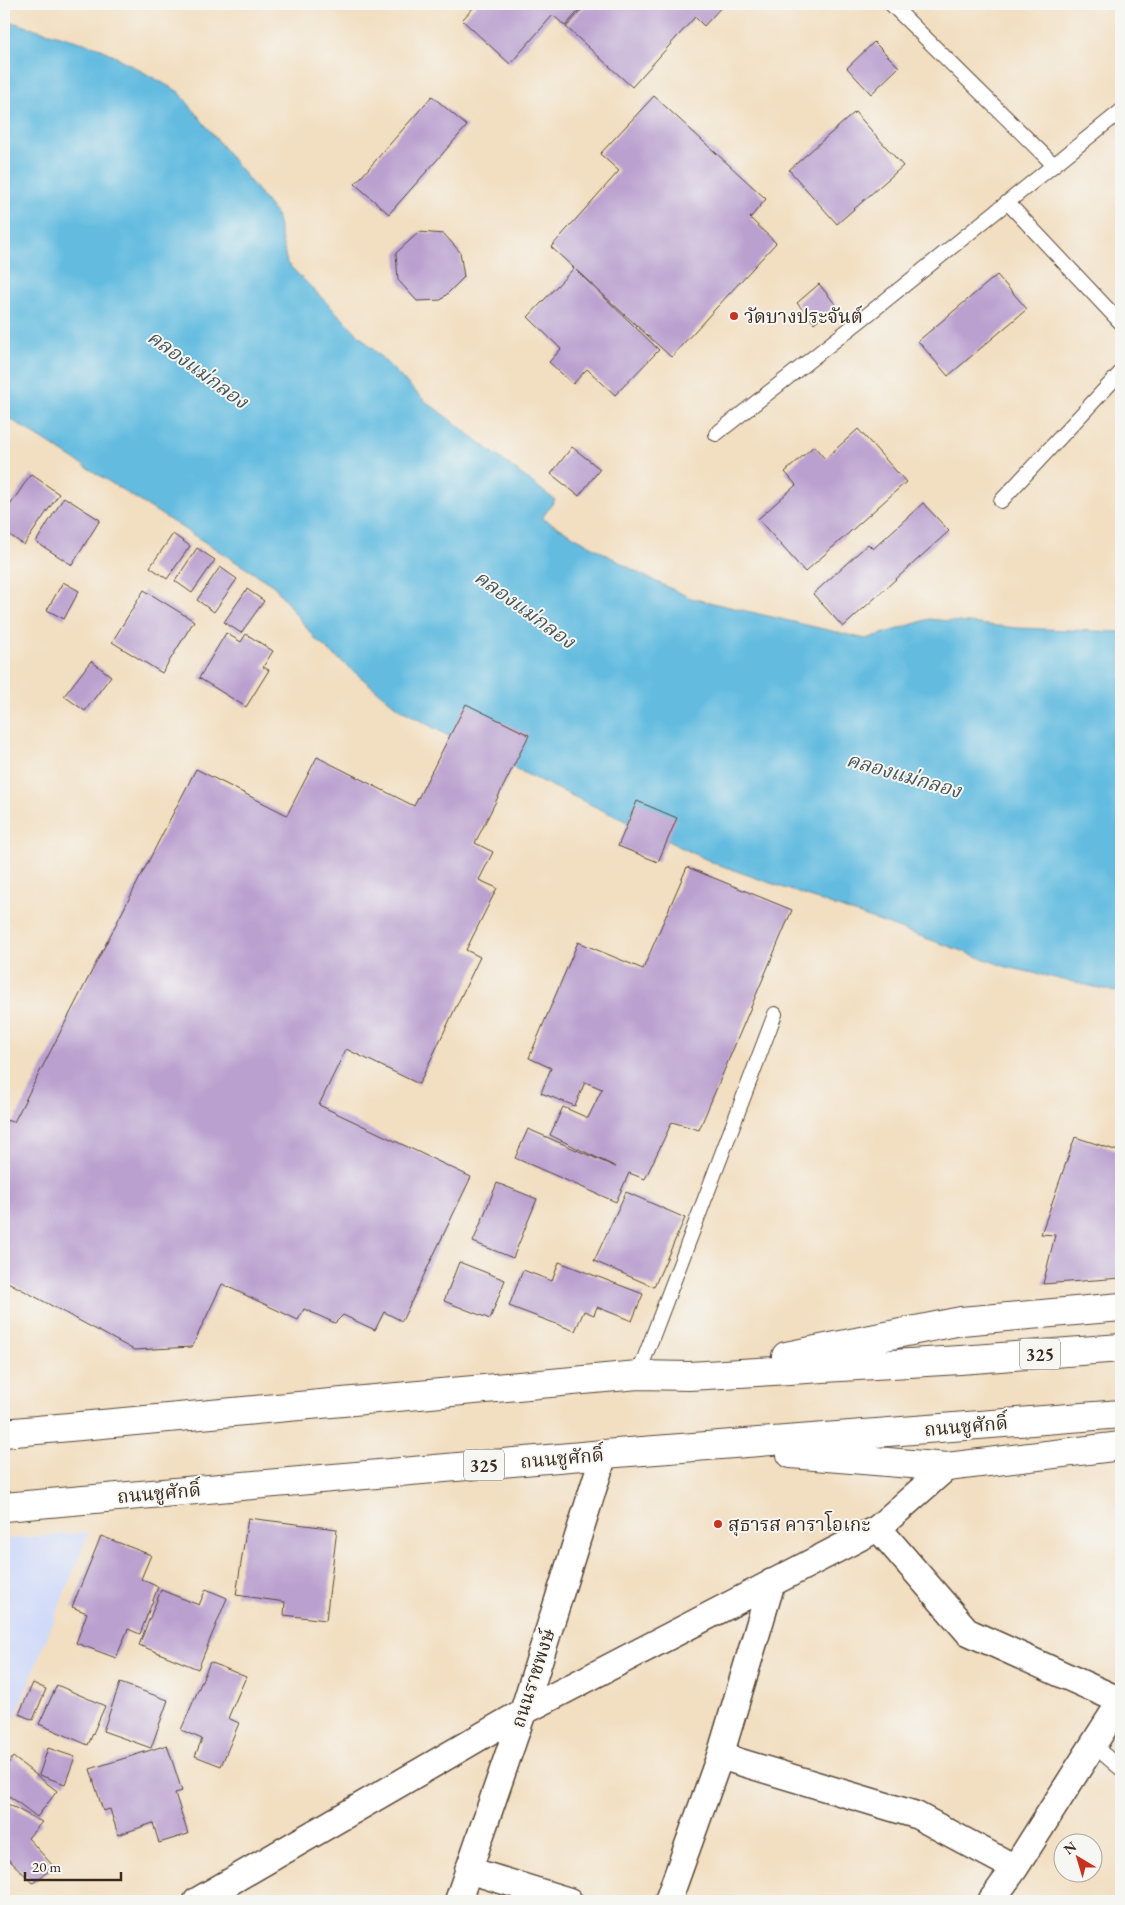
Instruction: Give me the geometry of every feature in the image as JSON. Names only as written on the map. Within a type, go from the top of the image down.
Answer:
[{"type":"main road","points":[[689,1376],[961,1321],[1121,1307]]},
{"type":"main road","name":"325","points":[[4,1433],[638,1376],[689,1376],[960,1360],[1121,1348]]},
{"type":"main road","name":"ถนนชูศักดิ์","points":[[4,1506],[604,1454],[1121,1414]]},
{"type":"main road","points":[[710,1447],[947,1466],[1121,1446]]},
{"type":"street","name":"ถนนราชพงษ์","points":[[458,1901],[523,1712],[604,1454]]},
{"type":"street","points":[[198,1901],[523,1712],[878,1528],[947,1466]]},
{"type":"street","points":[[878,1528],[968,1632],[1121,1701],[1014,1868],[997,1899]]},
{"type":"street","points":[[668,1901],[720,1756],[772,1582]]},
{"type":"street","points":[[720,1756],[916,1815],[1014,1868]]},
{"type":"street","points":[[468,1870],[569,1901]]},
{"type":"lane","points":[[891,4],[1054,165]]},
{"type":"lane","points":[[716,434],[1008,203],[1121,110]]},
{"type":"lane","points":[[1008,203],[1121,323]]},
{"type":"lane","points":[[1001,501],[1121,372]]},
{"type":"lane","points":[[638,1376],[775,1014]]},
{"type":"lane","points":[[1093,1745],[1121,1769]]},
{"type":"shaded area","points":[[89,1532],[4,1745],[4,1539]]},
{"type":"water","name":"คลองแม่กลอง","points":[[4,20],[98,47],[179,92],[276,214],[287,263],[424,400],[555,500],[542,518],[644,576],[691,598],[866,639],[929,619],[1017,628],[1121,632],[1121,993],[1007,967],[714,863],[463,744],[398,708],[316,640],[274,586],[4,415]]},
{"type":"building","points":[[477,4],[585,4],[565,26],[553,15],[510,64],[462,20]]},
{"type":"building","points":[[587,4],[724,4],[704,26],[695,17],[632,87],[566,27]]},
{"type":"building","points":[[874,42],[899,67],[871,94],[847,68]]},
{"type":"building","points":[[432,96],[467,126],[389,214],[355,184]]},
{"type":"building","points":[[654,96],[766,199],[750,218],[776,243],[671,357],[576,270],[659,350],[615,395],[587,369],[573,384],[549,362],[561,349],[528,317],[574,268],[551,247],[619,171],[600,154]]},
{"type":"building","points":[[855,112],[903,166],[837,224],[789,170]]},
{"type":"building","points":[[419,232],[444,234],[460,252],[464,277],[441,300],[417,301],[398,280],[396,253]]},
{"type":"building","points":[[997,275],[1027,309],[948,376],[918,341]]},
{"type":"building","points":[[819,284],[836,305],[814,323],[797,303]]},
{"type":"building","points":[[858,429],[906,482],[805,572],[758,519],[796,485],[785,472],[814,446],[825,459]]},
{"type":"building","points":[[572,447],[600,469],[579,496],[551,474]]},
{"type":"building","points":[[31,474],[59,494],[24,545],[4,531],[4,514]]},
{"type":"building","points":[[64,497],[100,520],[72,565],[36,542]]},
{"type":"building","points":[[923,503],[949,531],[843,627],[813,594],[868,544],[873,549]]},
{"type":"building","points":[[173,534],[190,546],[167,579],[150,567]]},
{"type":"building","points":[[197,548],[215,560],[192,593],[175,581]]},
{"type":"building","points":[[220,567],[237,579],[214,612],[197,600]]},
{"type":"building","points":[[63,582],[79,591],[64,619],[47,610]]},
{"type":"building","points":[[247,589],[264,601],[241,633],[224,622]]},
{"type":"building","points":[[144,590],[194,621],[162,673],[112,642]]},
{"type":"building","points":[[226,633],[241,642],[246,634],[273,651],[263,667],[269,670],[246,707],[199,678]]},
{"type":"building","points":[[91,661],[111,676],[85,711],[64,696]]},
{"type":"building","points":[[466,704],[529,735],[475,843],[493,852],[479,880],[497,888],[466,950],[480,957],[419,1084],[346,1049],[319,1105],[471,1177],[402,1321],[384,1312],[375,1330],[343,1315],[335,1323],[304,1309],[298,1320],[222,1284],[192,1347],[134,1350],[4,1280],[4,1120],[14,1122],[196,769],[287,815],[317,757],[414,806]]},
{"type":"building","points":[[637,801],[677,818],[658,862],[618,846]]},
{"type":"building","points":[[687,867],[792,910],[699,1130],[672,1122],[645,1179],[629,1173],[616,1202],[515,1158],[528,1129],[616,1167],[550,1135],[563,1107],[588,1118],[602,1089],[585,1082],[575,1106],[541,1093],[551,1068],[529,1058],[578,942],[643,969]]},
{"type":"building","points":[[1075,1137],[1121,1152],[1121,1278],[1043,1284],[1055,1235],[1041,1234]]},
{"type":"building","points":[[497,1183],[537,1199],[513,1258],[473,1242]]},
{"type":"building","points":[[626,1192],[685,1218],[654,1287],[594,1261]]},
{"type":"building","points":[[459,1262],[505,1280],[490,1319],[444,1301]]},
{"type":"building","points":[[559,1262],[643,1294],[632,1321],[597,1307],[594,1315],[584,1311],[575,1331],[509,1306],[523,1270],[552,1281]]},
{"type":"building","points":[[248,1518],[337,1529],[326,1620],[284,1615],[285,1602],[236,1595]]},
{"type":"building","points":[[101,1536],[151,1555],[141,1579],[158,1587],[140,1634],[128,1629],[116,1658],[76,1643],[87,1613],[72,1607]]},
{"type":"building","points":[[206,1589],[227,1598],[198,1669],[139,1645],[161,1590],[199,1605]]},
{"type":"building","points":[[210,1662],[246,1677],[228,1718],[239,1723],[221,1766],[195,1756],[202,1739],[181,1730]]},
{"type":"building","points":[[33,1683],[46,1689],[33,1720],[19,1714]]},
{"type":"building","points":[[120,1683],[168,1700],[151,1748],[103,1731]]},
{"type":"building","points":[[57,1685],[105,1706],[88,1745],[39,1724]]},
{"type":"building","points":[[167,1745],[182,1791],[175,1793],[188,1834],[159,1843],[153,1823],[118,1835],[110,1809],[103,1811],[90,1769]]},
{"type":"building","points":[[48,1748],[75,1757],[65,1784],[39,1775]]},
{"type":"building","points":[[13,1757],[57,1791],[37,1817],[4,1792],[4,1769]]},
{"type":"building","points":[[4,1802],[42,1822],[28,1838],[54,1867],[33,1883],[4,1855]]},
{"type":"place","name":"วัดบางประจันต์","points":[[734,316]]},
{"type":"place","name":"สุธารส คาราโอเกะ","points":[[718,1524]]}]
